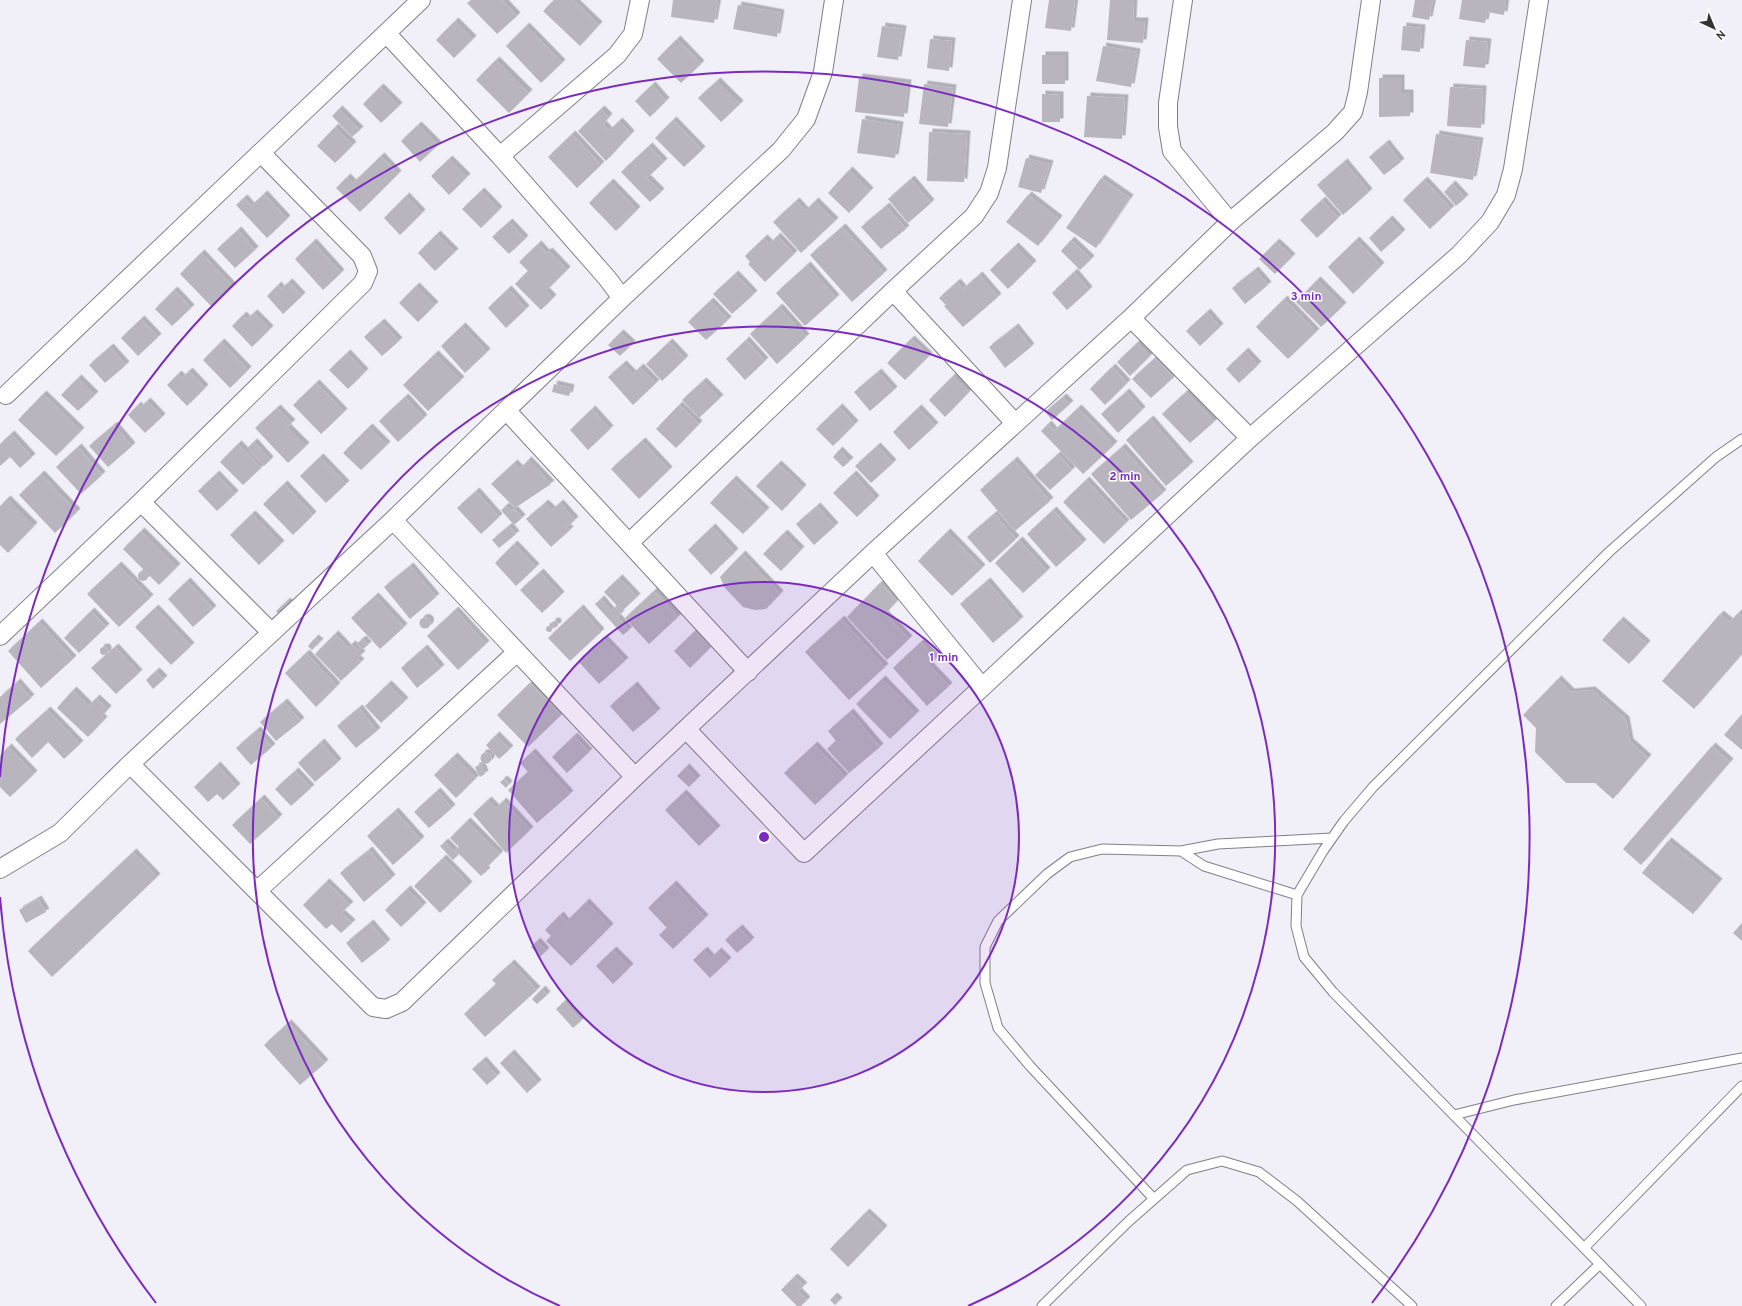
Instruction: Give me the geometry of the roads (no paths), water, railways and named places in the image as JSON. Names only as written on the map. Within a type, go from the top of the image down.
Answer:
[{"type":"street","points":[[6,395],[421,0]]},
{"type":"street","points":[[500,156],[617,55],[633,34],[640,0]]},
{"type":"street","points":[[0,869],[60,833],[130,764],[393,520],[622,298],[781,150],[806,119],[823,72],[834,0]]},
{"type":"street","points":[[629,543],[893,291],[974,216],[989,193],[997,168],[1022,0]]},
{"type":"street","points":[[1183,0],[1168,103],[1168,127],[1172,150],[1230,222]]},
{"type":"street","points":[[130,764],[373,1007],[386,1009],[402,1002],[635,777],[748,672],[873,552],[1131,318],[1230,222],[1335,132],[1353,112],[1358,92],[1371,0]]},
{"type":"street","points":[[686,729],[804,853],[1250,438],[1459,255],[1490,222],[1506,195],[1513,169],[1539,0]]},
{"type":"street","points":[[387,34],[500,156],[607,278],[622,298]]},
{"type":"street","points":[[0,636],[141,502],[364,283],[368,271],[362,256],[261,153]]},
{"type":"street","points":[[893,291],[1015,423]]},
{"type":"street","points":[[1131,318],[1250,438]]},
{"type":"street","points":[[506,410],[748,672]]},
{"type":"street","points":[[141,502],[271,632]]},
{"type":"street","points":[[393,520],[635,777]]},
{"type":"street","points":[[873,552],[982,687]]},
{"type":"street","points":[[257,891],[518,652]]},
{"type":"lane","points":[[1641,1306],[1333,992],[1304,957],[1296,926],[1297,895],[1332,838],[1344,821],[1373,787],[1609,552],[1716,457],[1742,439]]},
{"type":"lane","points":[[1154,1199],[1030,1066],[998,1028],[985,983],[985,946],[998,921],[1047,874],[1070,857],[1102,849],[1181,851],[1218,844],[1332,838]]},
{"type":"lane","points":[[1181,851],[1204,866],[1297,895]]},
{"type":"lane","points":[[1454,1115],[1514,1100],[1742,1058]]},
{"type":"lane","points":[[1584,1248],[1742,1086]]},
{"type":"lane","points":[[1042,1306],[1129,1221],[1187,1170],[1222,1161],[1259,1172],[1297,1201],[1412,1306]]},
{"type":"lane","points":[[1556,1306],[1600,1264]]}]
